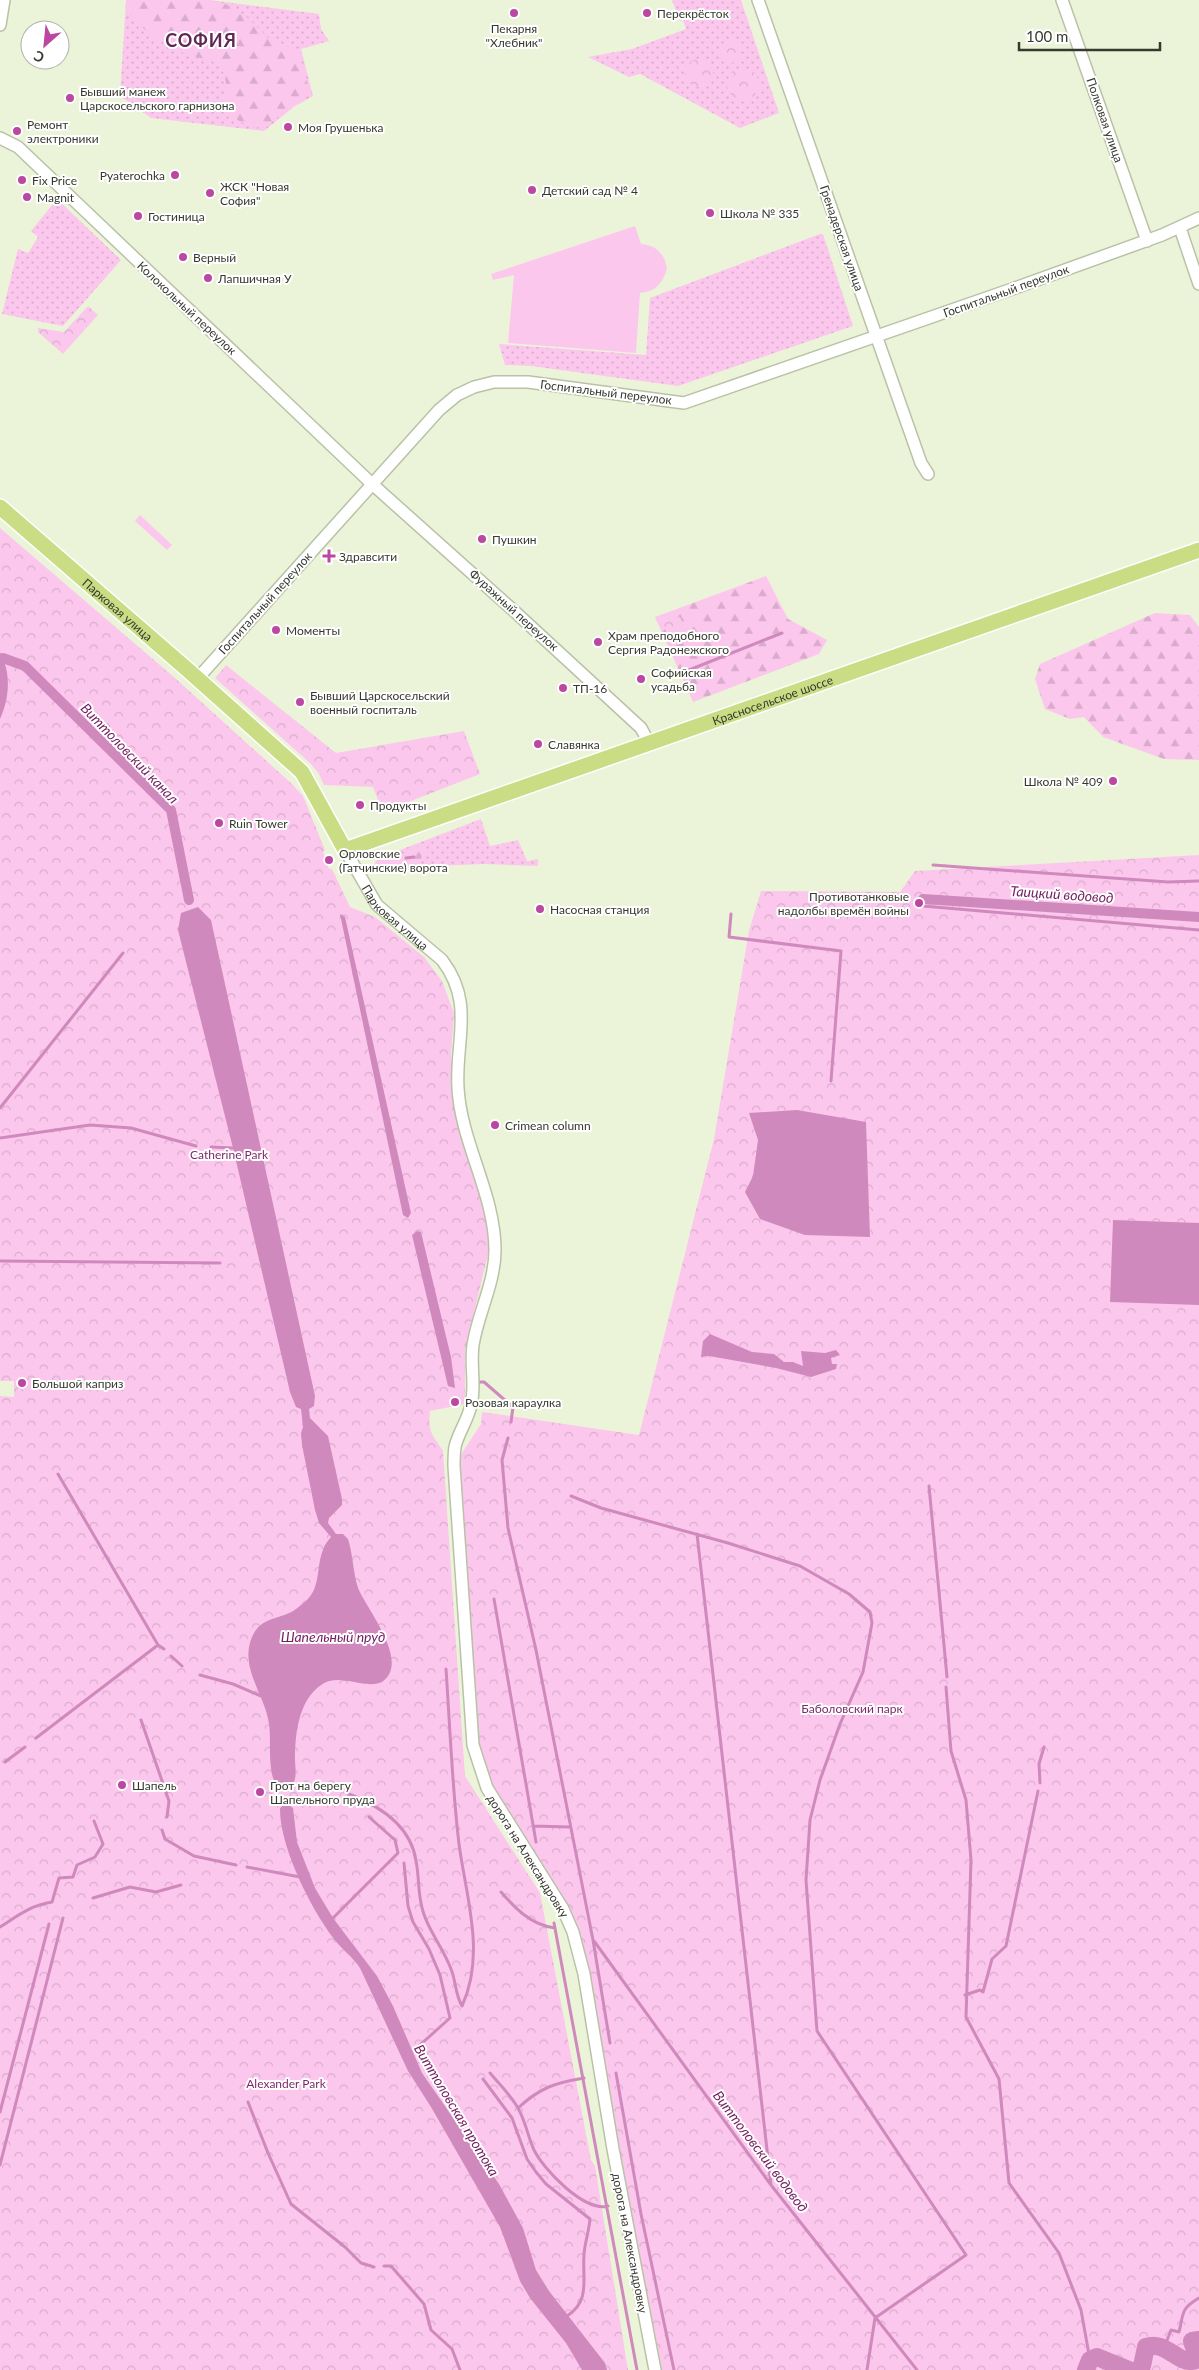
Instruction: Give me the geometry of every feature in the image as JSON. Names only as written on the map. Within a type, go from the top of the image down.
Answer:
[{"type":"main road","name":"Парковая улица","points":[[0,507],[198,678],[302,772],[345,850]]},
{"type":"main road","name":"Красносельское шоссе","points":[[345,850],[1199,550]]},
{"type":"street","points":[[0,25],[4,0]]},
{"type":"street","name":"Гренадерская улица","points":[[758,0],[921,463],[928,474]]},
{"type":"street","name":"Полковая улица","points":[[1062,0],[1147,240]]},
{"type":"street","name":"Колокольный переулок","points":[[0,138],[18,147],[371,483]]},
{"type":"street","name":"Госпитальный переулок","points":[[198,678],[371,483],[439,410],[457,395],[474,387],[494,382],[528,382],[684,403],[876,337],[1147,240],[1180,228],[1199,218]]},
{"type":"street","points":[[1180,228],[1199,284]]},
{"type":"street","name":"Фуражный переулок","points":[[371,483],[507,604],[641,728],[649,743]]},
{"type":"street","name":"Парковая улица","points":[[345,850],[378,904],[442,960],[450,970],[460,997],[463,1018],[457,1070],[458,1089],[463,1117],[493,1224],[495,1247],[495,1263],[472,1353],[473,1398],[463,1428]]},
{"type":"street","name":"дорога на Александровку","points":[[463,1428],[455,1447],[454,1466],[473,1745],[486,1788],[563,1909],[573,1932],[584,1974],[613,2149],[655,2370]]},
{"type":"green space","points":[[126,0],[210,0],[319,14],[321,29],[329,41],[301,49],[313,96],[295,106],[264,131],[151,118],[120,96]]},
{"type":"green space","points":[[128,0],[213,1],[227,5],[241,13],[268,38],[298,54],[309,88],[304,98],[272,122],[265,125],[253,127],[239,121],[231,114],[227,107],[226,84],[220,67],[210,60],[192,56],[154,37],[138,23],[125,7]]},
{"type":"green space","points":[[672,0],[741,0],[779,113],[740,128],[640,74],[629,77],[588,57],[632,49],[686,29],[683,20],[680,21]]},
{"type":"green space","points":[[730,41],[738,44],[741,52],[738,60],[730,63],[722,60],[719,52],[722,44]]},
{"type":"green space","points":[[699,59],[709,63],[713,73],[709,83],[699,87],[689,83],[685,73],[689,63]]},
{"type":"green space","points":[[743,68],[755,72],[759,84],[755,96],[743,100],[731,96],[727,84],[731,72]]},
{"type":"green space","points":[[57,199],[121,260],[63,326],[2,314],[18,249],[28,253],[38,237],[31,231]]},
{"type":"green space","points":[[635,226],[641,244],[651,246],[659,251],[667,269],[658,286],[650,291],[640,293],[636,353],[508,343],[514,275],[493,280],[491,274]]},
{"type":"green space","points":[[823,234],[853,326],[678,386],[531,366],[505,365],[499,344],[646,355],[650,298]]},
{"type":"green space","points":[[88,306],[98,315],[63,354],[38,332],[38,328],[64,332]]},
{"type":"green space","points":[[140,515],[172,545],[167,550],[135,521]]},
{"type":"green space","name":"Alexander Park","points":[[0,528],[175,678],[292,784],[303,796],[325,850],[323,852],[329,869],[332,869],[350,907],[375,917],[424,957],[442,981],[454,1013],[451,1054],[455,1110],[485,1205],[489,1237],[488,1254],[465,1350],[465,1404],[430,1411],[430,1429],[443,1451],[465,1776],[540,1893],[591,2160],[595,2166],[628,2370],[0,2370],[0,1396],[14,1397],[14,1381],[0,1381]]},
{"type":"green space","points":[[766,576],[788,619],[827,640],[819,654],[693,702],[655,617]]},
{"type":"green space","points":[[1155,613],[1190,615],[1199,627],[1199,760],[1164,759],[1103,737],[1084,717],[1070,719],[1045,709],[1035,679],[1040,664]]},
{"type":"green space","points":[[680,617],[690,640],[672,647],[663,624]]},
{"type":"green space","points":[[226,665],[336,753],[464,731],[480,774],[383,812],[373,787],[324,785],[319,774],[311,764],[215,678]]},
{"type":"green space","points":[[481,819],[490,846],[518,840],[527,861],[538,859],[538,866],[484,864],[435,866],[435,869],[378,871],[374,867],[376,860],[387,855]]},
{"type":"green space","points":[[420,846],[424,847],[425,851],[418,864],[384,868],[377,863],[389,858],[401,858],[408,850]]},
{"type":"green space","name":"Баболовский парк","points":[[1199,855],[1199,2370],[662,2370],[617,2138],[593,1988],[580,1935],[568,1907],[489,1781],[480,1753],[460,1490],[460,1456],[481,1424],[482,1412],[639,1435],[714,1139],[749,931],[761,891],[900,892],[915,871]]},
{"type":"water","points":[[0,652],[6,668],[8,685],[6,702],[0,719]]},
{"type":"water","name":"Шапельный пруд","points":[[198,907],[211,920],[315,1396],[314,1406],[309,1409],[310,1418],[328,1436],[342,1499],[342,1505],[329,1518],[328,1523],[336,1534],[343,1534],[348,1539],[358,1588],[390,1649],[392,1662],[390,1673],[382,1682],[367,1684],[344,1680],[328,1681],[314,1691],[303,1708],[297,1728],[295,1779],[291,1787],[283,1791],[277,1787],[271,1771],[269,1724],[267,1713],[251,1670],[249,1648],[255,1631],[263,1623],[294,1611],[311,1595],[316,1583],[321,1556],[326,1543],[331,1537],[319,1523],[315,1510],[302,1445],[301,1409],[296,1407],[290,1392],[233,1148],[178,930],[181,913]]},
{"type":"water","points":[[340,914],[345,917],[411,1213],[408,1218],[403,1215]]},
{"type":"water","points":[[797,1110],[866,1122],[870,1237],[805,1235],[760,1219],[745,1192],[753,1176],[758,1140],[749,1113]]},
{"type":"water","points":[[1113,1220],[1199,1223],[1199,1305],[1110,1302]]},
{"type":"water","points":[[417,1231],[421,1232],[451,1357],[455,1388],[448,1386],[412,1235]]},
{"type":"water","points":[[710,1334],[752,1352],[774,1354],[784,1362],[793,1362],[803,1366],[801,1351],[825,1353],[836,1350],[840,1355],[831,1358],[832,1364],[837,1364],[836,1369],[811,1377],[776,1368],[709,1356],[701,1357],[703,1341]]},
{"type":"water","points":[[286,1803],[293,1808],[297,1842],[315,1888],[333,1918],[377,1976],[393,2006],[422,2073],[499,2184],[523,2228],[536,2270],[549,2291],[605,2363],[607,2370],[582,2370],[566,2343],[530,2298],[520,2281],[500,2227],[431,2107],[408,2071],[360,1968],[329,1932],[309,1899],[285,1842],[280,1808]]},
{"type":"waterway","points":[[684,672],[782,633]]},
{"type":"waterway","name":"Виттоловский канал","points":[[3,658],[25,666],[171,810],[189,900]]},
{"type":"waterway","name":"Таицкий водовод","points":[[406,858],[414,857]]},
{"type":"waterway","points":[[933,865],[1168,882],[1199,881]]},
{"type":"waterway","name":"Таицкий водовод","points":[[923,899],[1199,917]]},
{"type":"waterway","points":[[923,906],[1199,930]]},
{"type":"waterway","points":[[731,914],[729,937],[841,951],[831,1081]]},
{"type":"waterway","points":[[0,1108],[123,953]]},
{"type":"waterway","points":[[0,1138],[90,1125],[131,1128],[196,1146]]},
{"type":"waterway","points":[[211,1147],[233,1148]]},
{"type":"waterway","points":[[0,1261],[220,1263]]},
{"type":"waterway","points":[[480,1382],[484,1382],[513,1407],[511,1422]]},
{"type":"waterway","points":[[508,1438],[502,1460],[508,1528],[536,1650],[593,1940],[610,2043]]},
{"type":"waterway","points":[[58,1474],[158,1645],[164,1649]]},
{"type":"waterway","points":[[929,1486],[947,1677]]},
{"type":"waterway","points":[[571,1496],[601,1508],[728,1543],[800,1566],[849,1594],[870,1612],[872,1623],[863,1672],[840,1724],[820,1780],[810,1820],[806,1880],[817,2031],[966,2255],[875,2318],[867,2370]]},
{"type":"waterway","points":[[697,1534],[771,2185]]},
{"type":"waterway","points":[[494,1599],[536,1842]]},
{"type":"waterway","points":[[36,1738],[158,1645]]},
{"type":"waterway","points":[[171,1656],[182,1666]]},
{"type":"waterway","points":[[446,1669],[459,1844],[472,1925],[473,1946],[473,1966],[462,2006]]},
{"type":"waterway","points":[[200,1675],[233,1684],[261,1696]]},
{"type":"waterway","points":[[946,1687],[951,1751],[966,1800],[971,1860],[966,2017],[999,2079],[1009,2183],[1059,2253],[1081,2310],[1090,2360]]},
{"type":"waterway","points":[[141,1720],[169,1801],[167,1817]]},
{"type":"waterway","points":[[5,1762],[25,1747]]},
{"type":"waterway","points":[[1040,1783],[1039,1764],[1044,1747]]},
{"type":"waterway","points":[[965,1995],[980,1990],[983,1992],[992,1959],[1006,1946],[1038,1791]]},
{"type":"waterway","points":[[349,1794],[383,1811],[408,1837],[416,1861],[423,1912],[451,1969],[462,2006]]},
{"type":"waterway","points":[[333,1918],[398,1853],[395,1840],[369,1817]]},
{"type":"waterway","points":[[0,1927],[30,1909],[52,1902],[59,1878],[73,1877],[77,1865],[95,1857],[103,1844],[94,1821]]},
{"type":"waterway","points":[[533,1826],[570,1827]]},
{"type":"waterway","points":[[162,1830],[165,1839],[194,1856],[236,1865]]},
{"type":"waterway","name":"Виттоловская протока","points":[[404,1863],[408,1906],[413,1922],[429,1949],[440,1975],[450,2018],[411,2053]]},
{"type":"waterway","points":[[247,1867],[300,1877]]},
{"type":"waterway","points":[[93,1898],[130,1887],[156,1892],[181,1885]]},
{"type":"waterway","points":[[501,1892],[518,1910],[531,1920],[555,1928]]},
{"type":"waterway","points":[[0,2165],[63,1918]]},
{"type":"waterway","points":[[554,1923],[637,2370]]},
{"type":"waterway","points":[[0,2112],[49,1924]]},
{"type":"waterway","name":"Виттоловский водовод","points":[[594,1941],[771,2185],[917,2370]]},
{"type":"waterway","points":[[490,2073],[516,2105],[534,2150],[546,2168],[566,2188],[588,2203],[608,2206]]},
{"type":"waterway","points":[[616,2073],[641,2214],[674,2370]]},
{"type":"waterway","points":[[518,2108],[534,2095],[549,2087],[584,2078]]},
{"type":"waterway","points":[[483,2079],[512,2118],[527,2159],[536,2172],[546,2184],[590,2219],[584,2254],[584,2288],[580,2303],[567,2316]]},
{"type":"waterway","points":[[248,2102],[291,2204],[345,2247],[361,2263],[374,2267]]},
{"type":"waterway","points":[[384,2266],[391,2266],[424,2304],[431,2330],[452,2349],[460,2370]]},
{"type":"waterway","points":[[1164,2348],[1171,2330],[1179,2332],[1184,2312],[1189,2305],[1199,2298]]},
{"type":"waterway","points":[[1138,2370],[1142,2366],[1146,2347],[1160,2347],[1185,2360],[1191,2361],[1198,2359],[1192,2341],[1199,2340]]},
{"type":"waterway","points":[[1086,2370],[1090,2360],[1097,2357],[1129,2370]]},
{"type":"place","name":"Пекарня \"Хлебник\"","points":[[514,13]]},
{"type":"place","name":"Перекрёсток","points":[[647,13]]},
{"type":"place","name":"Бывший манеж Царскосельского гарнизона","points":[[70,98]]},
{"type":"place","name":"Моя Грушенька","points":[[288,127]]},
{"type":"place","name":"Ремонт электроники","points":[[17,131]]},
{"type":"place","name":"Pyaterochka","points":[[175,175]]},
{"type":"place","name":"Fix Price","points":[[22,180]]},
{"type":"place","name":"Детский сад № 4","points":[[532,190]]},
{"type":"place","name":"ЖСК \"Новая София\"","points":[[210,193]]},
{"type":"place","name":"Magnit","points":[[27,197]]},
{"type":"place","name":"Школа № 335","points":[[710,213]]},
{"type":"place","name":"Гостиница","points":[[138,216]]},
{"type":"place","name":"Верный","points":[[183,257]]},
{"type":"place","name":"Лапшичная У","points":[[208,278]]},
{"type":"place","name":"Пушкин","points":[[482,539]]},
{"type":"place","name":"Здравсити","points":[[329,556]]},
{"type":"place","name":"Моменты","points":[[276,630]]},
{"type":"place","name":"Храм преподобного Сергия Радонежского","points":[[598,642]]},
{"type":"place","name":"Софийская усадьба","points":[[641,679]]},
{"type":"place","name":"ТП-16","points":[[563,688]]},
{"type":"place","name":"Бывший Царскосельский военный госпиталь","points":[[300,702]]},
{"type":"place","name":"Славянка","points":[[538,744]]},
{"type":"place","name":"Школа № 409","points":[[1113,781]]},
{"type":"place","name":"Продукты","points":[[360,805]]},
{"type":"place","name":"Ruin Tower","points":[[219,823]]},
{"type":"place","name":"Орловские (Гатчинские) ворота","points":[[329,860]]},
{"type":"place","name":"Противотанковые надолбы времён войны","points":[[919,903]]},
{"type":"place","name":"Насосная станция","points":[[540,909]]},
{"type":"place","name":"Crimean column","points":[[495,1125]]},
{"type":"place","name":"Большой каприз","points":[[22,1383]]},
{"type":"place","name":"Розовая караулка","points":[[455,1402]]},
{"type":"place","name":"Шапель","points":[[122,1785]]},
{"type":"place","name":"Грот на берегу Шапельного пруда","points":[[260,1792]]},
{"type":"district","name":"СОФИЯ","points":[[201,40]]},
{"type":"park label","name":"Catherine Park","points":[[229,1154]]}]
